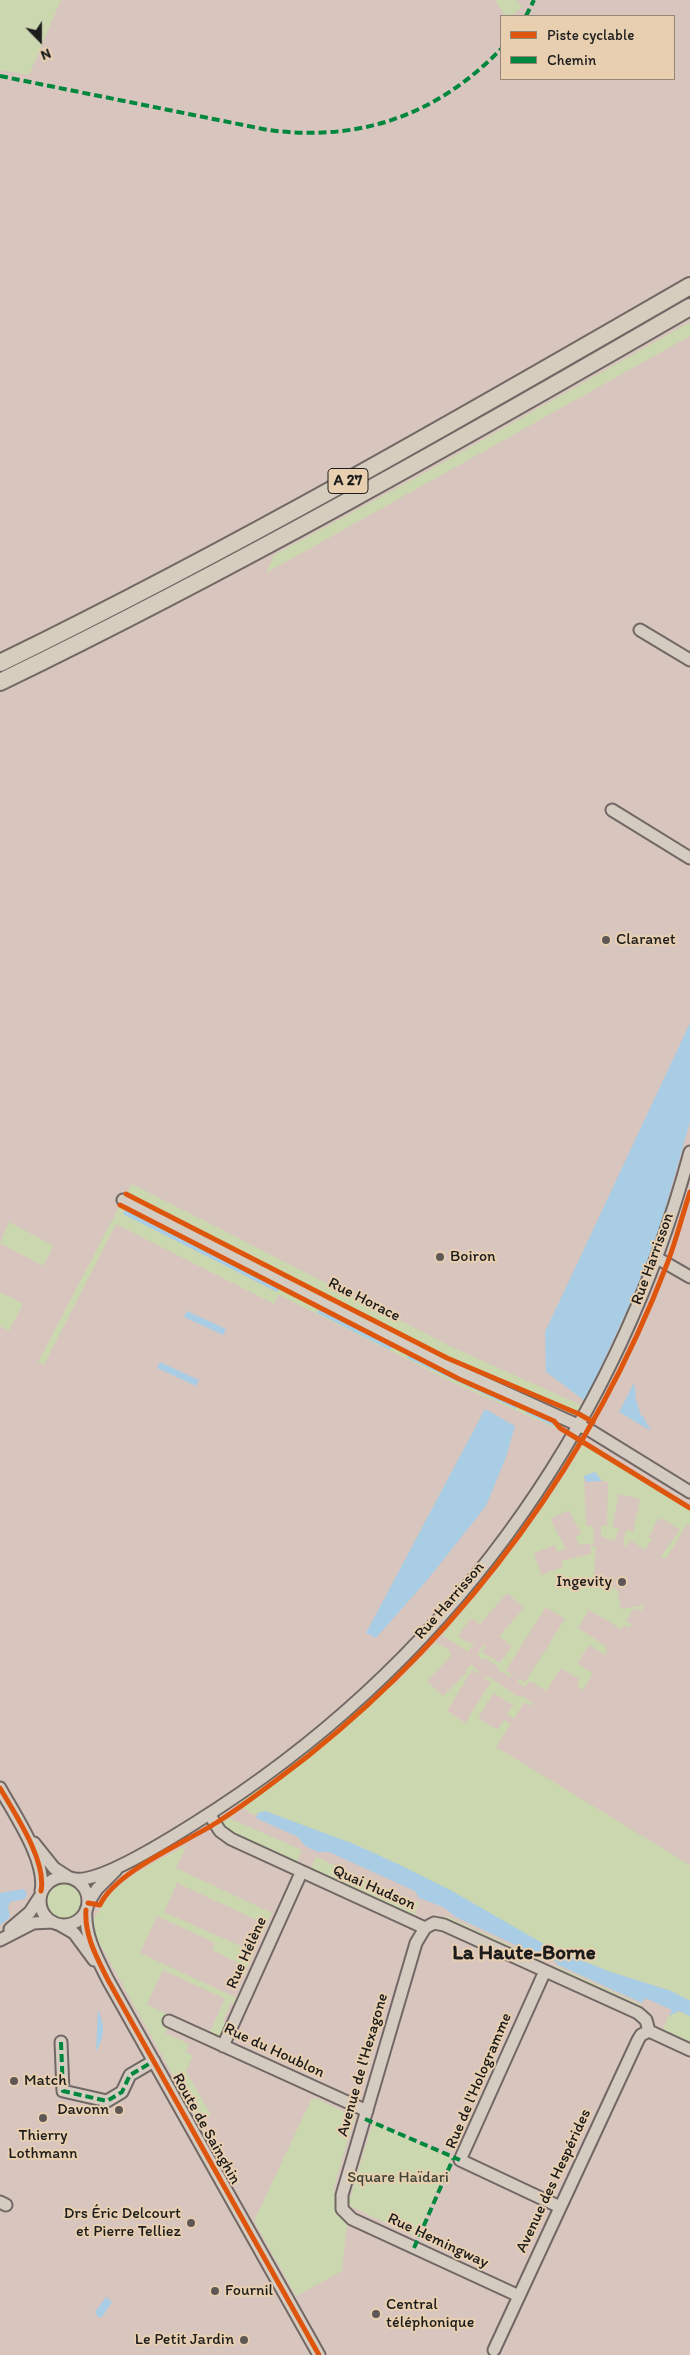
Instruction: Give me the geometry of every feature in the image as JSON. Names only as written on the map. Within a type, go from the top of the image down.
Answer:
[{"type":"highway","name":"A 27","points":[[0,663],[165,580],[299,508],[690,286]]},
{"type":"highway","name":"A 27","points":[[0,682],[265,546],[502,415],[690,307]]},
{"type":"street","points":[[640,630],[690,660]]},
{"type":"street","points":[[612,810],[690,858]]},
{"type":"street","name":"Rue Harrisson","points":[[72,1878],[91,1878],[127,1862],[209,1814],[270,1771],[322,1731],[359,1699],[414,1644],[466,1587],[510,1532],[580,1425],[629,1327],[658,1258],[690,1152]]},
{"type":"street","name":"Rue Horace","points":[[123,1200],[463,1373],[580,1425],[690,1492]]},
{"type":"street","points":[[658,1258],[690,1277]]},
{"type":"street","points":[[0,1788],[19,1821],[54,1868],[72,1878],[85,1889],[87,1906],[77,1921],[33,1923],[0,1939]]},
{"type":"street","name":"Quai Hudson","points":[[209,1814],[224,1836],[301,1873],[425,1928],[434,1924],[444,1924],[638,2014],[646,2020],[649,2031],[690,2050]]},
{"type":"street","points":[[19,1821],[41,1874],[40,1895],[42,1912],[56,1923]]},
{"type":"street","name":"Rue Harrisson","points":[[87,1906],[101,1884],[127,1862]]},
{"type":"street","name":"Rue Hélène","points":[[223,2046],[301,1873]]},
{"type":"street","points":[[0,1939],[30,1912],[40,1895],[54,1878],[72,1878]]},
{"type":"street","name":"Route de Sainghin","points":[[87,1906],[86,1923],[89,1938],[107,1978],[319,2355]]},
{"type":"street","name":"Route de Sainghin","points":[[56,1923],[76,1935],[107,1978]]},
{"type":"street","name":"Avenue de l'Hexagone","points":[[344,2213],[341,2205],[342,2195],[416,1943],[425,1928]]},
{"type":"street","name":"Rue de l'Hologramme","points":[[545,1971],[460,2160],[560,2207]]},
{"type":"street","name":"Rue du Houblon","points":[[169,2021],[367,2111]]},
{"type":"street","name":"Avenue des Hespérides","points":[[494,2350],[638,2040],[641,2035],[649,2031]]},
{"type":"street","points":[[61,2042],[63,2091],[107,2101],[122,2092],[130,2075],[154,2061]]},
{"type":"street","name":"Rue Hemingway","points":[[344,2213],[352,2219],[519,2296]]},
{"type":"green space","points":[[0,0],[61,0],[29,75],[0,70]]},
{"type":"green space","points":[[495,0],[517,0],[522,7],[512,15],[504,15]]},
{"type":"green space","points":[[690,322],[690,336],[266,573],[274,555],[428,471]]},
{"type":"green space","points":[[132,1184],[452,1347],[583,1406],[579,1414],[447,1358],[126,1194]]},
{"type":"green space","points":[[120,1205],[459,1379],[554,1421],[560,1430],[458,1385],[279,1295],[274,1304],[116,1224],[44,1365],[38,1362]]},
{"type":"green space","points":[[9,1222],[54,1246],[43,1266],[0,1243]]},
{"type":"green space","points":[[0,1292],[23,1304],[9,1331],[0,1326]]},
{"type":"green space","points":[[585,1442],[690,1508],[690,1526],[687,1524],[666,1559],[661,1556],[680,1530],[661,1518],[653,1525],[655,1526],[648,1537],[652,1539],[645,1550],[630,1540],[626,1547],[623,1543],[626,1530],[633,1532],[640,1499],[619,1494],[612,1527],[619,1528],[616,1538],[614,1541],[601,1536],[601,1526],[607,1525],[608,1482],[602,1481],[595,1472],[584,1476],[586,1526],[593,1526],[594,1543],[579,1545],[575,1537],[581,1534],[569,1510],[550,1519],[566,1549],[557,1552],[555,1545],[534,1553],[541,1575],[563,1567],[561,1561],[591,1554],[591,1546],[596,1546],[594,1575],[617,1589],[621,1609],[645,1605],[641,1611],[634,1608],[626,1621],[632,1624],[630,1628],[624,1625],[621,1629],[589,1610],[578,1628],[607,1647],[605,1655],[589,1645],[577,1663],[593,1674],[583,1690],[577,1686],[580,1680],[561,1668],[546,1691],[530,1681],[525,1687],[518,1682],[518,1678],[525,1682],[565,1619],[546,1607],[506,1670],[512,1675],[509,1676],[498,1670],[497,1666],[485,1658],[481,1660],[478,1654],[482,1646],[486,1645],[482,1652],[500,1663],[512,1646],[499,1636],[524,1608],[507,1593],[480,1624],[471,1618],[458,1636],[470,1644],[476,1640],[468,1652],[442,1635],[482,1589],[518,1542]]},
{"type":"green space","points":[[436,1642],[450,1651],[450,1657],[427,1681],[443,1696],[466,1673],[468,1667],[472,1665],[479,1672],[478,1674],[472,1670],[447,1711],[465,1723],[491,1682],[484,1678],[488,1676],[518,1697],[522,1696],[533,1703],[531,1706],[524,1702],[514,1719],[507,1714],[513,1705],[494,1693],[478,1718],[497,1730],[504,1720],[511,1724],[496,1747],[690,1865],[690,2001],[666,1989],[608,1971],[549,1947],[400,1865],[269,1812],[253,1815],[227,1795],[298,1754],[384,1679],[394,1685]]},
{"type":"green space","points":[[229,1818],[302,1850],[296,1864],[255,1847],[233,1835],[221,1823]]},
{"type":"green space","points":[[187,1845],[176,1868],[272,1913],[263,1933],[256,1929],[259,1921],[177,1883],[164,1912],[254,1952],[244,1976],[237,1973],[241,1964],[212,1950],[215,1943],[157,1916],[140,1953],[239,1999],[237,2004],[231,2002],[223,2022],[228,2024],[222,2037],[210,2032],[225,1999],[163,1970],[147,2004],[167,2014],[162,2024],[168,2027],[165,2033],[189,2044],[186,2052],[193,2056],[186,2071],[211,2115],[199,2122],[95,1935],[91,1923],[104,1903],[121,1884],[131,1876]]},
{"type":"green space","points":[[316,1857],[419,1903],[413,1918],[310,1871]]},
{"type":"green space","points":[[64,1884],[71,1885],[76,1889],[80,1894],[80,1908],[76,1913],[71,1917],[64,1918],[57,1917],[52,1913],[48,1908],[47,1901],[48,1894],[52,1889],[57,1885]]},
{"type":"green space","points":[[446,1916],[542,1960],[540,1963],[444,1919]]},
{"type":"green space","points":[[556,1966],[642,2005],[640,2009],[554,1970]]},
{"type":"green space","points":[[676,2011],[690,2016],[690,2050],[660,2036],[668,2017]]},
{"type":"green space","points":[[315,2098],[351,2115],[354,2108],[357,2110],[333,2190],[335,2191],[335,2211],[347,2225],[342,2271],[296,2296],[254,2221],[311,2100]]},
{"type":"green space","name":"Square Haïdari","points":[[373,2122],[451,2158],[416,2237],[348,2205]]},
{"type":"water","points":[[690,1023],[690,1122],[651,1258],[585,1401],[546,1372],[545,1332]]},
{"type":"water","points":[[125,1209],[279,1288],[277,1292],[123,1214]]},
{"type":"water","points":[[319,1309],[392,1346],[390,1350],[317,1313]]},
{"type":"water","points":[[187,1311],[226,1329],[223,1335],[184,1317]]},
{"type":"water","points":[[409,1355],[517,1406],[516,1409],[407,1358]]},
{"type":"water","points":[[160,1362],[199,1380],[196,1386],[157,1368]]},
{"type":"water","points":[[634,1383],[635,1396],[641,1416],[643,1416],[651,1431],[619,1412]]},
{"type":"water","points":[[485,1409],[515,1426],[506,1457],[486,1506],[428,1579],[376,1638],[366,1633]]},
{"type":"water","points":[[526,1410],[554,1422],[553,1426],[526,1413]]},
{"type":"water","points":[[595,1472],[602,1481],[586,1482],[584,1476]]},
{"type":"water","points":[[265,1811],[354,1844],[400,1865],[452,1891],[549,1947],[608,1971],[671,1991],[690,2001],[690,2016],[679,2011],[669,2016],[672,2010],[645,1998],[642,2003],[556,1964],[557,1962],[544,1955],[543,1958],[456,1917],[443,1907],[419,1898],[415,1891],[329,1852],[318,1852],[305,1846],[298,1837],[256,1818],[258,1813]]},
{"type":"water","points":[[24,1889],[27,1894],[25,1899],[10,1902],[8,1908],[10,1917],[0,1925],[0,1893]]},
{"type":"water","points":[[98,2010],[102,2020],[103,2031],[96,2051]]},
{"type":"water","points":[[106,2297],[112,2302],[102,2317],[98,2317],[95,2312]]},
{"type":"marked path","points":[[526,15],[534,0]]},
{"type":"marked path","points":[[0,76],[268,130],[301,133],[334,132],[365,127],[394,119],[423,107],[450,92],[500,50]]},
{"type":"marked path","points":[[61,2042],[63,2091],[107,2101],[122,2092],[130,2075],[154,2061]]},
{"type":"marked path","points":[[365,2119],[460,2160]]},
{"type":"marked path","points":[[414,2248],[453,2159]]},
{"type":"cycle path","points":[[88,1903],[100,1905],[108,1893],[135,1870],[228,1815],[308,1756],[367,1706],[422,1652],[473,1595],[520,1534],[563,1470],[602,1404],[637,1335],[667,1264],[690,1192]]},
{"type":"cycle path","points":[[126,1194],[447,1358],[579,1414],[593,1422]]},
{"type":"cycle path","points":[[120,1205],[459,1379],[554,1421],[560,1428],[690,1508]]},
{"type":"cycle path","points":[[0,1788],[35,1852],[42,1879],[41,1891]]},
{"type":"cycle path","points":[[86,1910],[89,1937],[108,1980],[319,2355]]},
{"type":"place","name":"Claranet","points":[[606,940]]},
{"type":"place","name":"Boiron","points":[[440,1257]]},
{"type":"place","name":"Ingevity","points":[[622,1582]]},
{"type":"place","name":"Match","points":[[14,2081]]},
{"type":"place","name":"Davonn","points":[[119,2110]]},
{"type":"place","name":"Thierry Lothmann","points":[[43,2118]]},
{"type":"place","name":"Drs Éric Delcourt et Pierre Telliez","points":[[191,2223]]},
{"type":"place","name":"Fournil","points":[[215,2291]]},
{"type":"place","name":"Central téléphonique","points":[[376,2314]]},
{"type":"place","name":"Le Petit Jardin","points":[[244,2340]]},
{"type":"district","name":"La Haute-Borne","points":[[524,1954]]}]
